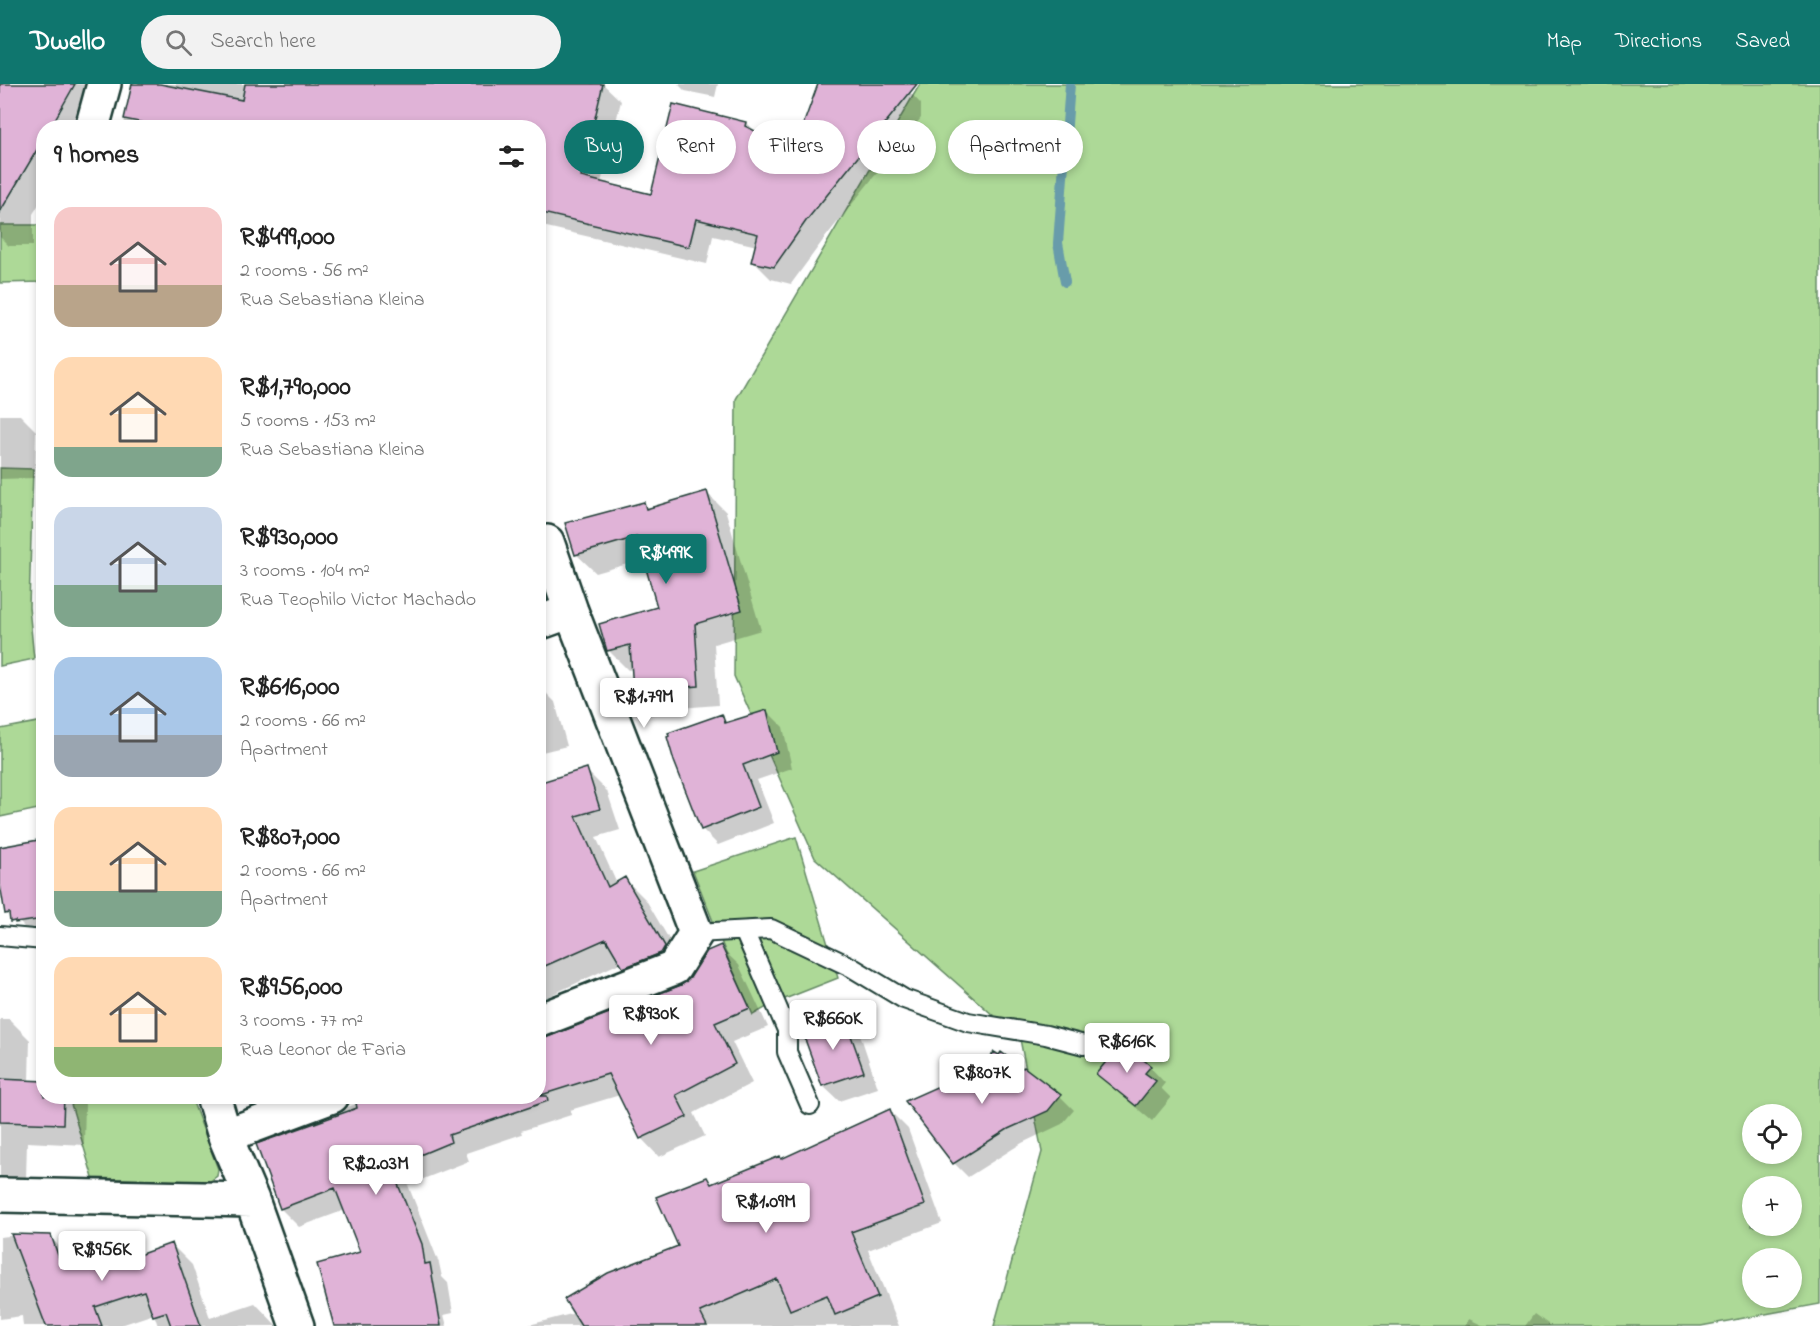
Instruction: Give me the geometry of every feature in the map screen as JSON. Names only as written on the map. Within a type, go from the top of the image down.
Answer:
[{"type":"street","points":[[94,120],[104,84]]},
{"type":"street","points":[[546,1019],[674,968],[696,933],[571,611],[547,542]]},
{"type":"street","points":[[546,620],[571,611]]},
{"type":"street","points":[[215,1104],[225,1136],[252,1200],[297,1326]]},
{"type":"street","points":[[225,1136],[311,1104]]},
{"type":"street","points":[[0,1195],[252,1200]]},
{"type":"lane","points":[[696,933],[771,930],[851,967],[904,999],[968,1022],[1046,1035],[1084,1045]]},
{"type":"lane","points":[[744,931],[764,972],[787,1030],[787,1052],[810,1106]]},
{"type":"lane","points":[[0,936],[36,939]]},
{"type":"green space","points":[[920,84],[1820,84],[1820,1304],[1802,1307],[1802,1248],[1742,1248],[1742,1308],[1798,1308],[1701,1326],[994,1326],[1042,1152],[1020,1039],[815,858],[734,676],[736,399],[867,174],[936,174],[936,120],[899,120]]},
{"type":"green space","points":[[0,225],[36,225],[36,282],[0,283]]},
{"type":"green space","points":[[0,468],[33,469],[29,607],[34,659],[0,666]]},
{"type":"green space","points":[[36,722],[36,809],[0,817],[0,729]]},
{"type":"green space","points":[[796,837],[838,978],[772,1004],[753,1015],[693,871]]},
{"type":"green space","points":[[71,1104],[194,1104],[218,1169],[217,1176],[209,1182],[93,1178]]},
{"type":"building","points":[[0,84],[75,84],[55,120],[36,120],[36,151],[0,212]]},
{"type":"building","points":[[132,84],[160,84],[242,100],[245,84],[603,84],[594,120],[564,120],[564,174],[582,174],[581,177],[651,194],[656,174],[736,174],[736,120],[669,120],[673,104],[746,122],[748,174],[844,174],[806,221],[774,267],[751,262],[758,234],[696,219],[689,247],[546,214],[546,120],[124,119]]},
{"type":"building","points":[[818,84],[917,84],[888,120],[857,120],[857,158],[845,173],[845,120],[805,120]]},
{"type":"building","points":[[707,491],[742,610],[695,624],[699,686],[633,691],[630,645],[607,651],[599,624],[657,607],[637,537],[575,555],[565,523],[644,502],[646,509]]},
{"type":"building","points":[[767,710],[777,752],[743,765],[759,807],[701,830],[674,761],[667,737],[668,733],[722,714],[725,723]]},
{"type":"building","points":[[587,768],[600,809],[576,816],[608,887],[625,877],[665,946],[661,953],[623,968],[606,939],[546,965],[546,781]]},
{"type":"building","points":[[36,840],[36,920],[15,923],[15,921],[10,922],[9,913],[5,914],[0,884],[0,847]]},
{"type":"building","points":[[721,945],[750,1008],[715,1023],[735,1064],[676,1095],[687,1117],[640,1139],[608,1074],[546,1093],[546,1038],[681,985],[690,978],[707,951]]},
{"type":"building","points":[[844,1016],[864,1072],[822,1086],[802,1031]]},
{"type":"building","points":[[1122,1042],[1151,1066],[1145,1073],[1156,1081],[1136,1106],[1096,1074]]},
{"type":"building","points":[[994,1052],[999,1055],[1001,1052],[1061,1095],[1048,1111],[1008,1129],[953,1164],[905,1101],[984,1066]]},
{"type":"building","points":[[0,1079],[36,1081],[36,1104],[64,1104],[63,1124],[0,1122]]},
{"type":"building","points":[[356,1104],[539,1104],[449,1135],[451,1142],[391,1167],[422,1244],[425,1264],[430,1263],[441,1326],[334,1326],[317,1264],[360,1252],[335,1188],[280,1209],[256,1144],[357,1108]]},
{"type":"building","points":[[890,1109],[925,1205],[851,1232],[878,1297],[835,1315],[827,1295],[790,1310],[777,1279],[700,1312],[707,1326],[581,1326],[564,1299],[608,1273],[678,1246],[656,1197],[707,1177],[711,1184],[780,1156],[781,1159]]},
{"type":"building","points":[[11,1234],[51,1235],[59,1258],[111,1239],[119,1262],[172,1243],[201,1326],[171,1326],[166,1312],[153,1316],[144,1291],[95,1307],[102,1326],[46,1326]]},
{"type":"waterway","points":[[1065,282],[1058,243],[1070,84]]}]
